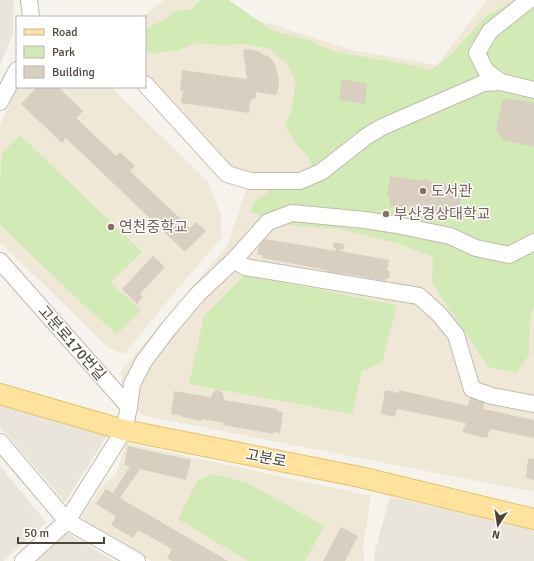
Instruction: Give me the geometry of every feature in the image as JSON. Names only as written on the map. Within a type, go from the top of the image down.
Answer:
[{"type":"main road","name":"고분로","points":[[0,394],[124,430],[360,477],[534,519]]},
{"type":"street","points":[[29,0],[31,16]]},
{"type":"street","points":[[501,82],[486,71],[477,53],[490,31],[529,0]]},
{"type":"street","points":[[0,102],[16,72]]},
{"type":"street","points":[[146,85],[227,174],[250,181],[282,182],[300,182],[321,172],[367,136],[382,128],[484,84],[501,82],[534,90]]},
{"type":"street","points":[[23,561],[67,521],[124,430],[132,384],[144,361],[197,294],[234,260],[268,222],[292,213],[358,219],[450,236],[476,248],[509,255],[534,242]]},
{"type":"street","points":[[234,260],[245,267],[419,296],[439,314],[456,335],[472,389],[492,396],[534,404]]},
{"type":"street","name":"고분로170번길","points":[[0,261],[128,407]]},
{"type":"street","points":[[0,442],[67,521],[137,561]]},
{"type":"shaded area","points":[[0,0],[13,0],[13,33],[0,66]]},
{"type":"shaded area","name":"부산경상대학교","points":[[164,0],[194,0],[352,50],[437,65],[487,0],[534,0],[534,491],[141,415],[123,389],[121,371],[227,246],[249,182],[227,174],[146,85],[146,16],[143,16]]},
{"type":"shaded area","name":"연천중학교","points":[[18,88],[112,88],[208,182],[221,215],[221,238],[159,311],[125,354],[110,349],[0,242],[0,125]]},
{"type":"shaded area","points":[[0,403],[107,436],[65,502],[0,427]]},
{"type":"shaded area","points":[[126,443],[371,496],[363,547],[364,561],[151,561],[82,522],[82,515],[104,484],[116,475]]},
{"type":"shaded area","points":[[0,466],[46,522],[3,561],[0,561]]},
{"type":"shaded area","points":[[390,497],[534,529],[534,561],[375,561],[374,554]]},
{"type":"shaded area","points":[[62,530],[114,561],[29,561]]},
{"type":"green space","points":[[200,0],[229,0],[271,30],[308,40],[336,52],[406,64],[430,70],[451,55],[487,15],[516,0],[534,0],[534,305],[530,322],[529,355],[516,373],[488,367],[432,283],[433,257],[399,244],[341,229],[294,226],[250,212],[254,202],[271,190],[298,190],[318,184],[309,158],[297,145],[285,126],[291,111],[296,83],[288,65],[270,49],[245,44],[219,45],[197,43],[179,50],[155,53],[146,52],[146,29],[166,19],[174,12],[193,9]]},
{"type":"green space","points":[[20,135],[142,252],[110,283],[141,310],[117,334],[86,307],[0,225],[2,153]]},
{"type":"green space","points":[[244,275],[397,305],[382,363],[362,371],[352,414],[189,384],[204,316]]},
{"type":"green space","points":[[213,474],[246,482],[324,526],[305,561],[248,561],[178,519],[197,481]]},
{"type":"building","points":[[248,49],[258,51],[265,56],[267,55],[274,62],[277,69],[279,86],[276,95],[256,92],[256,97],[250,101],[249,113],[181,103],[183,91],[180,90],[182,70],[247,79],[243,50]]},
{"type":"building","points":[[342,79],[367,84],[365,104],[339,100]]},
{"type":"building","points":[[36,88],[59,88],[83,111],[76,118],[116,156],[120,152],[135,166],[130,171],[190,228],[196,222],[206,231],[185,252],[66,138],[62,143],[21,104]]},
{"type":"building","points":[[507,98],[534,103],[534,147],[503,140],[496,130],[502,101]]},
{"type":"building","name":"도서관","points":[[390,176],[422,181],[425,179],[431,182],[458,185],[457,196],[461,197],[460,208],[456,207],[455,215],[427,211],[417,212],[417,209],[390,206],[390,197],[387,197]]},
{"type":"building","points":[[266,239],[335,251],[336,248],[333,248],[334,242],[345,244],[343,250],[340,249],[340,251],[389,260],[387,270],[390,271],[389,279],[386,278],[386,281],[343,273],[340,275],[330,274],[326,270],[262,258],[263,255],[257,255],[260,241],[265,241]]},
{"type":"building","points":[[153,256],[165,267],[140,294],[143,297],[137,304],[122,289]]},
{"type":"building","points":[[217,390],[223,393],[224,400],[277,409],[278,411],[283,412],[280,433],[274,432],[273,434],[223,425],[224,423],[202,419],[202,421],[171,414],[174,391],[211,397],[214,391]]},
{"type":"building","points":[[385,390],[399,393],[399,390],[468,406],[470,396],[485,399],[483,409],[534,420],[534,438],[490,429],[487,438],[462,432],[466,423],[397,409],[395,417],[381,414]]},
{"type":"building","points":[[128,446],[191,460],[186,480],[140,469],[120,498],[228,561],[172,561],[167,558],[172,549],[138,530],[133,538],[111,525],[116,516],[96,504],[106,489],[113,493],[130,466],[124,465]]},
{"type":"building","points":[[528,458],[534,459],[534,480],[526,478]]},
{"type":"building","points":[[341,527],[358,536],[345,561],[323,561]]},
{"type":"place","name":"도서관","points":[[423,191]]},
{"type":"place","name":"부산경상대학교","points":[[386,214]]},
{"type":"place","name":"연천중학교","points":[[111,227]]}]
